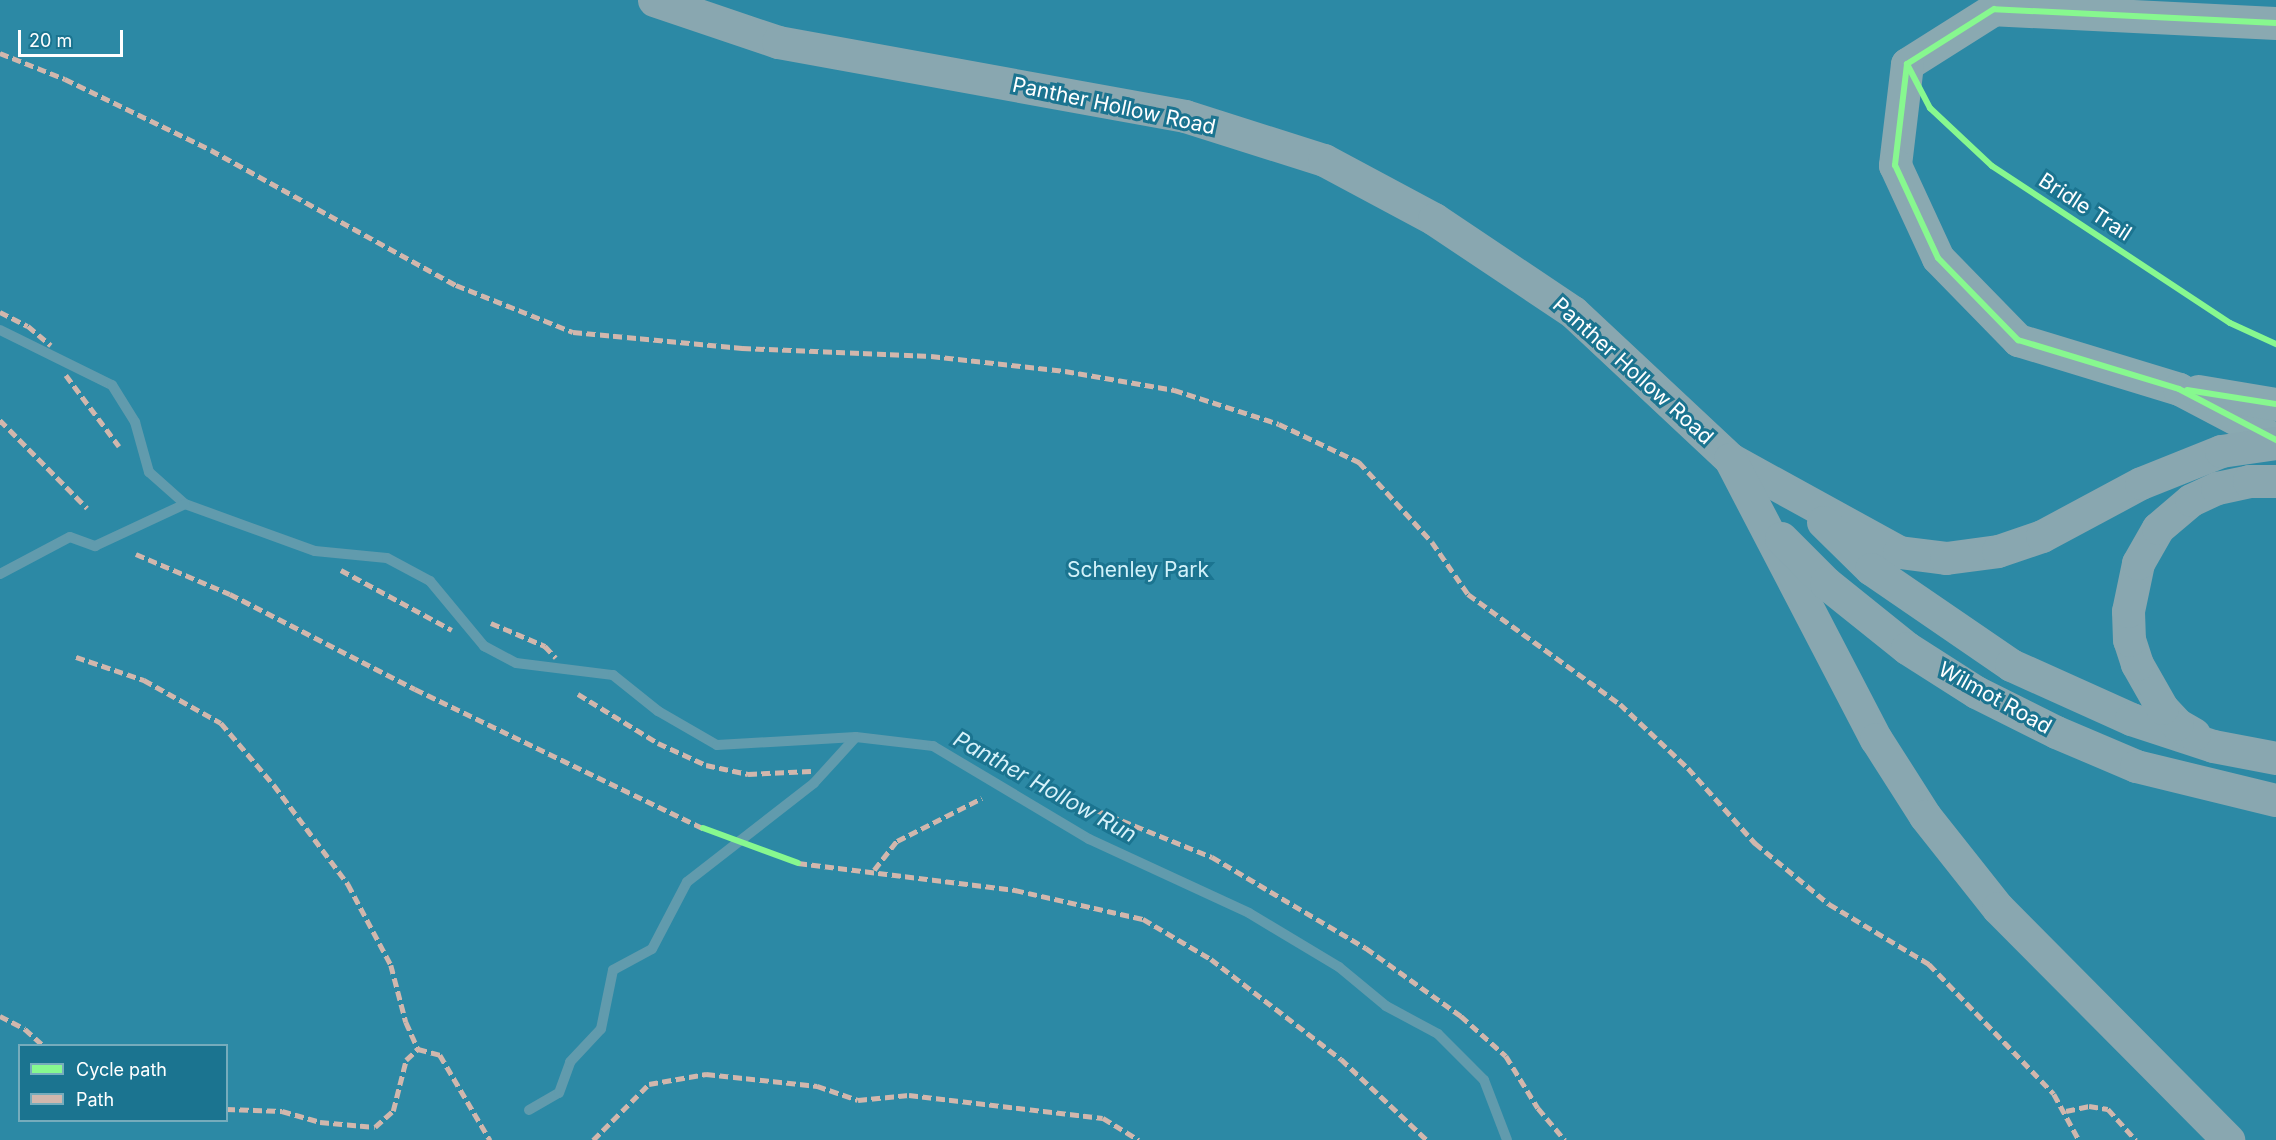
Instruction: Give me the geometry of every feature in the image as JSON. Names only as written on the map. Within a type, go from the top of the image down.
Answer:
[{"type":"main road","name":"Panther Hollow Road","points":[[654,0],[778,42],[1185,116],[1324,160],[1434,219],[1573,312],[1730,459],[1798,497]]},
{"type":"main road","points":[[1798,497],[1899,552],[1946,558],[1998,551],[2042,536],[2141,483],[2221,451],[2276,442]]},
{"type":"main road","name":"Panther Hollow Road","points":[[1730,459],[1876,739],[1924,816],[1998,908],[2078,993],[2228,1140]]},
{"type":"main road","points":[[2213,746],[2177,724],[2147,685],[2129,640],[2131,583],[2146,546],[2158,528],[2191,500],[2217,488],[2249,481],[2276,481]]},
{"type":"main road","name":"Wilmot Road","points":[[1798,497],[1871,569],[2011,664],[2131,719],[2213,746],[2276,758]]},
{"type":"main road","name":"Wilmot Road","points":[[1758,516],[1826,584],[1907,648],[1976,692],[2056,732],[2136,766],[2276,800]]},
{"type":"street","points":[[2276,23],[1994,9],[1907,64],[1895,165],[1938,258],[2018,340],[2179,389],[2235,395],[2276,404]]},
{"type":"street","points":[[2179,389],[2276,442]]},
{"type":"green space","name":"Schenley Park","points":[[0,0],[2276,0],[2276,1140],[0,1140]]},
{"type":"waterway","name":"Panther Hollow Run","points":[[0,330],[112,385],[135,422],[149,472],[185,504],[315,551],[387,558],[430,581],[484,646],[516,663],[613,675],[658,711],[717,745],[856,737],[933,746],[1089,839],[1249,913],[1339,967],[1386,1006],[1438,1034],[1484,1080],[1507,1140]]},
{"type":"waterway","points":[[0,574],[70,537],[95,546],[185,504]]},
{"type":"waterway","points":[[529,1110],[559,1093],[570,1062],[601,1029],[613,970],[652,949],[687,882],[814,783],[856,737]]},
{"type":"marked path","points":[[0,53],[65,79],[211,150],[456,285],[573,332],[742,348],[931,356],[1065,371],[1174,390],[1279,424],[1359,462],[1432,542],[1468,594],[1620,704],[1688,768],[1755,843],[1829,904],[1929,964],[2054,1094],[2079,1140]]},
{"type":"marked path","points":[[0,312],[28,326],[51,345]]},
{"type":"marked path","points":[[66,375],[119,446]]},
{"type":"marked path","points":[[0,420],[87,508]]},
{"type":"marked path","points":[[136,554],[230,594],[415,689],[703,828]]},
{"type":"marked path","points":[[341,570],[452,630]]},
{"type":"marked path","points":[[491,623],[545,646],[556,658]]},
{"type":"marked path","points":[[76,657],[144,680],[221,723],[274,785],[348,884],[391,965],[406,1022],[418,1049]]},
{"type":"marked path","points":[[578,694],[658,743],[706,765],[748,774],[811,771]]},
{"type":"marked path","points":[[1047,790],[1212,857],[1366,948],[1461,1016],[1506,1056],[1538,1108],[1565,1140]]},
{"type":"marked path","points":[[874,870],[897,841],[982,798]]},
{"type":"marked path","points":[[798,863],[1015,890],[1143,919],[1211,959],[1341,1059],[1427,1140]]},
{"type":"marked path","points":[[0,1016],[25,1029],[42,1044]]},
{"type":"marked path","points":[[228,1109],[282,1111],[320,1122],[375,1127],[393,1111],[406,1060],[418,1049],[440,1055],[490,1140]]},
{"type":"marked path","points":[[593,1140],[649,1084],[706,1074],[817,1086],[858,1100],[909,1095],[1103,1118],[1139,1140]]},
{"type":"marked path","points":[[2066,1111],[2089,1106],[2108,1109],[2136,1140]]},
{"type":"cycle path","points":[[2276,23],[1994,9],[1907,64],[1895,165],[1938,258],[2018,340],[2179,389],[2276,440]]},
{"type":"cycle path","name":"Bridle Trail","points":[[1907,64],[1930,108],[1992,166],[2230,323],[2276,344]]},
{"type":"cycle path","points":[[2187,390],[2276,404]]},
{"type":"cycle path","points":[[703,828],[798,863]]}]
